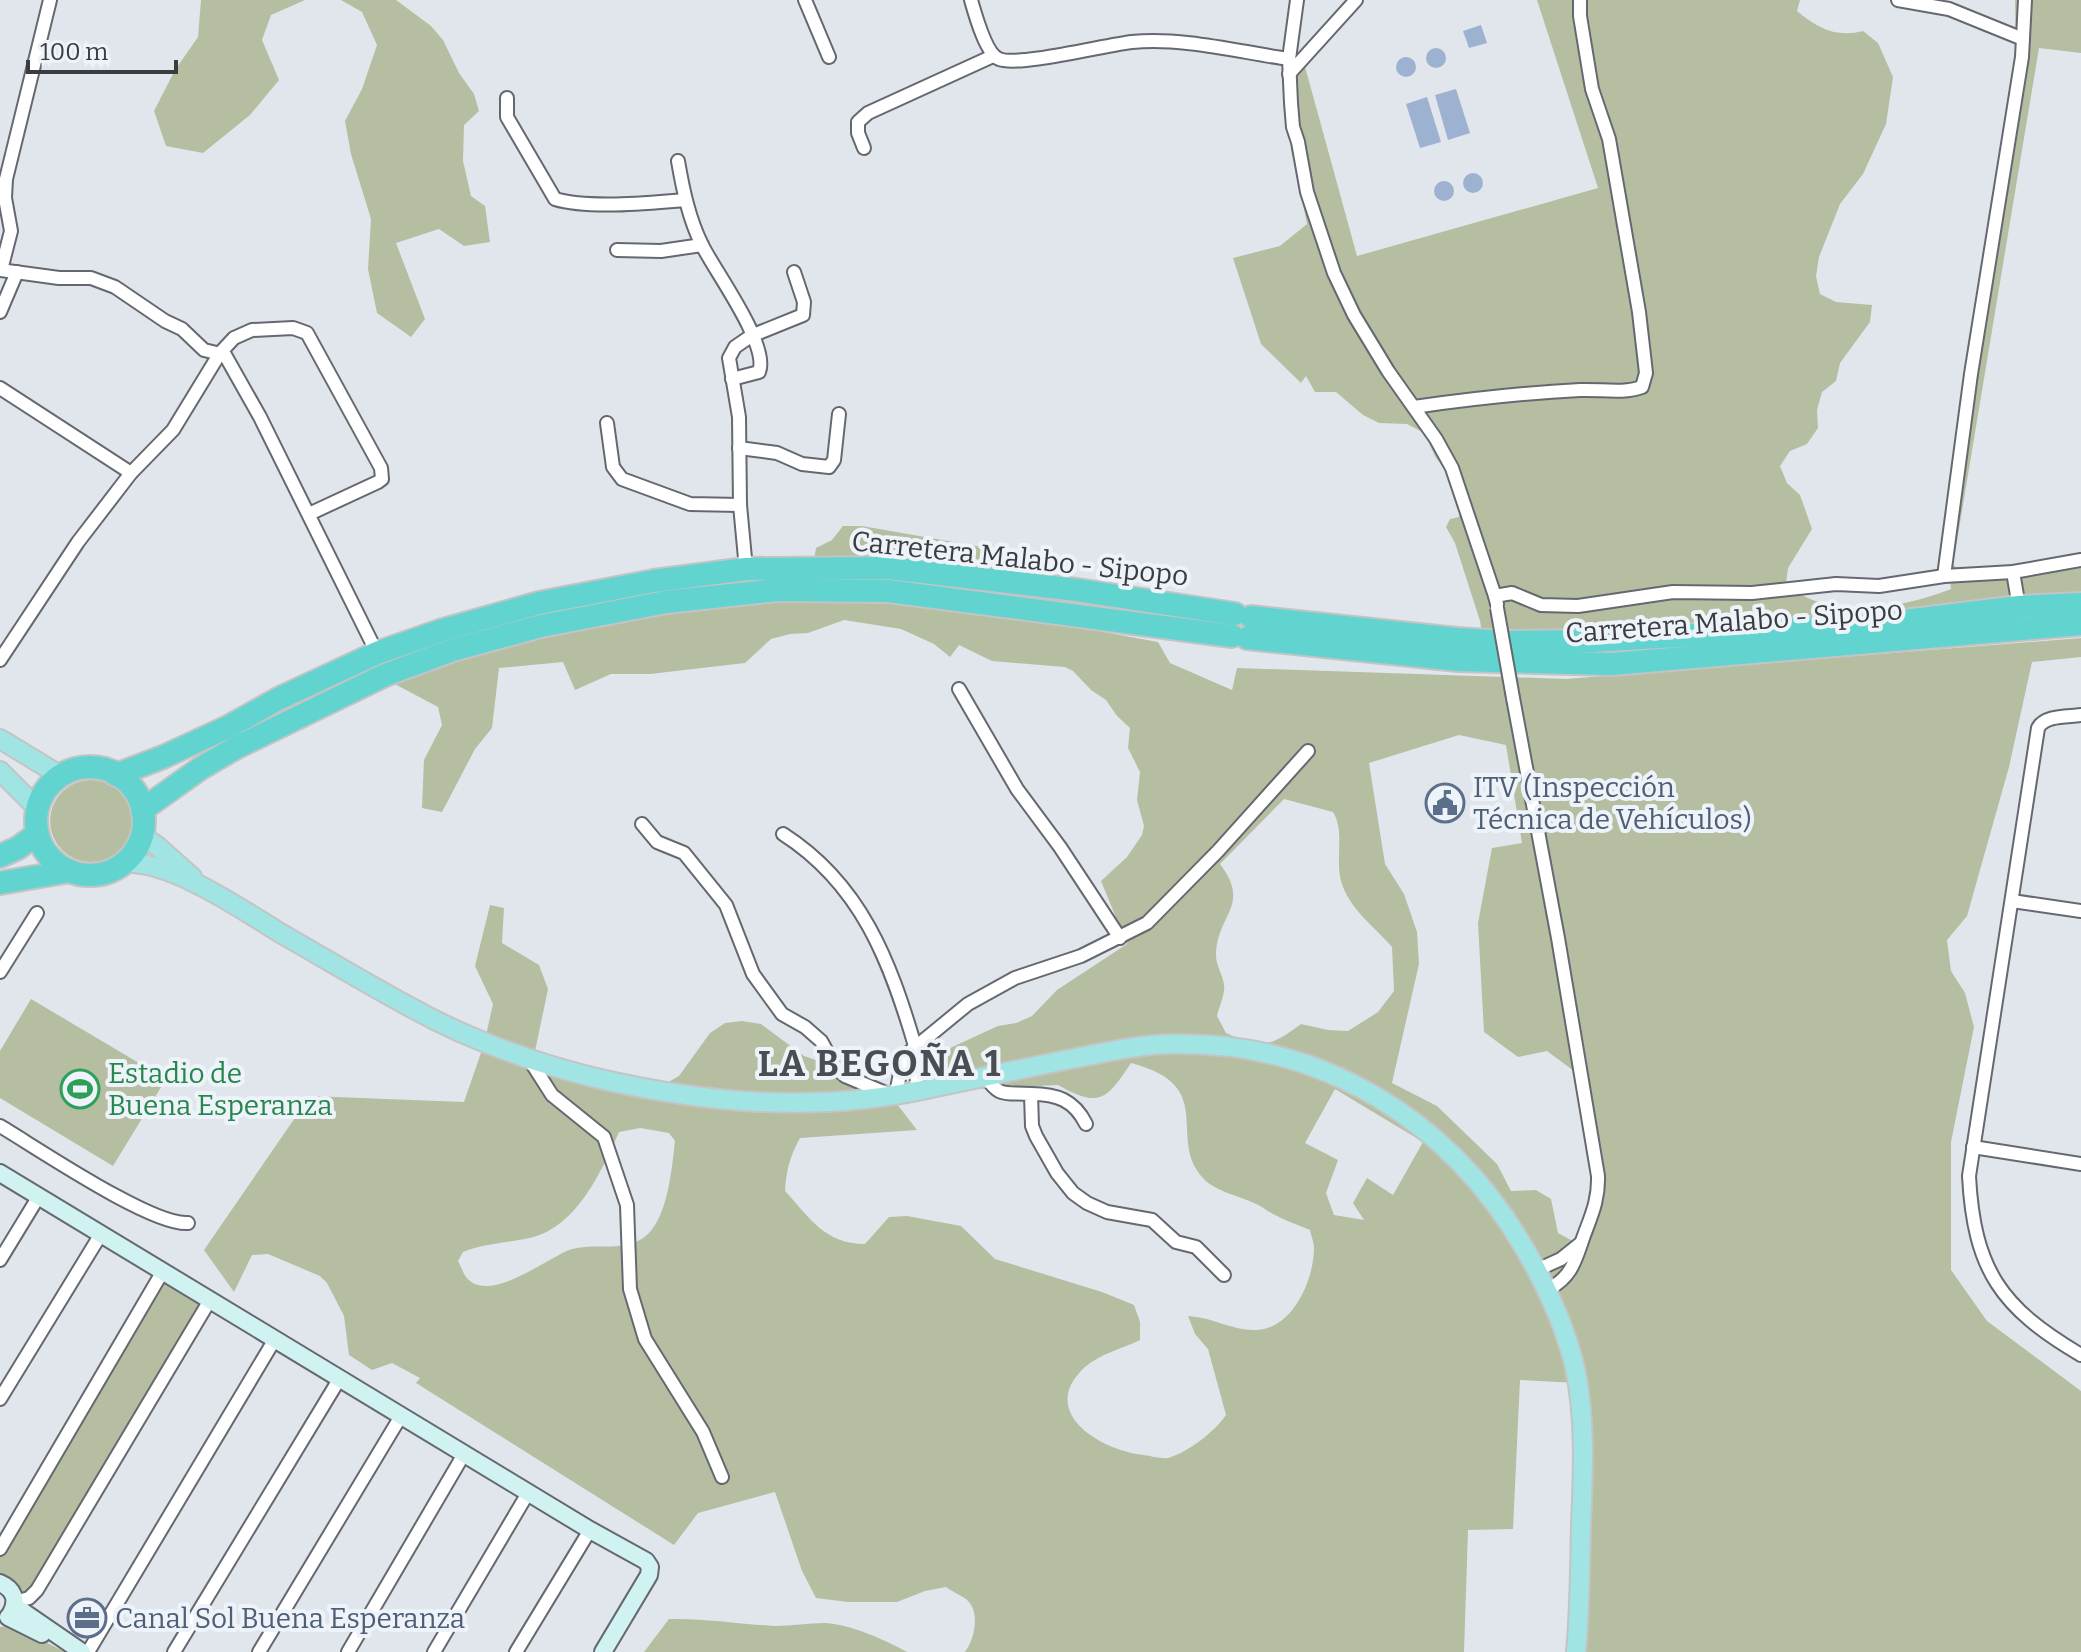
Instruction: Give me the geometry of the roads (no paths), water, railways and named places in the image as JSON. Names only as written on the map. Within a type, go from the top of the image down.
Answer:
[{"type":"highway","name":"Carretera Malabo - Sipopo","points":[[116,775],[228,727],[280,698],[377,653],[443,630],[539,603],[654,581],[746,569],[889,568],[1077,590],[1241,626],[1458,660],[1612,664],[2081,624]]},
{"type":"highway","name":"Carretera Malabo - Sipopo","points":[[142,810],[237,747],[385,675],[453,650],[541,626],[666,602],[777,590],[888,591],[1241,626],[1457,639],[1562,641],[1880,624],[2019,607],[2081,604]]},
{"type":"highway","points":[[0,883],[70,871],[98,874],[131,856],[142,836],[142,810],[133,789],[116,775],[88,768],[61,776],[46,790],[37,808],[37,834],[53,860],[70,871]]},
{"type":"highway","points":[[0,856],[37,834]]},
{"type":"main road","points":[[0,739],[61,776]]},
{"type":"main road","points":[[0,771],[19,786],[37,808]]},
{"type":"main road","points":[[142,836],[203,887]]},
{"type":"main road","points":[[123,863],[148,865],[203,887],[413,1009],[474,1039],[529,1059],[654,1090],[755,1103],[821,1102],[894,1095],[1109,1052],[1171,1044],[1224,1047],[1284,1056],[1344,1079],[1385,1100],[1426,1131],[1473,1176],[1508,1219],[1549,1289],[1565,1333],[1582,1415],[1576,1652]]},
{"type":"street","points":[[50,0],[6,179],[5,198],[11,231],[1,270],[59,278],[91,278],[115,287],[182,329],[204,350],[220,353],[231,361],[377,653]]},
{"type":"street","points":[[805,0],[829,57]]},
{"type":"street","points":[[971,0],[993,56],[1002,61],[1136,42],[1185,44],[1289,59]]},
{"type":"street","points":[[1297,0],[1289,74],[1293,127],[1307,192],[1334,273],[1370,344],[1452,468],[1496,602],[1598,1176],[1597,1205],[1575,1265],[1567,1276],[1549,1289]]},
{"type":"street","points":[[1289,74],[1356,0]]},
{"type":"street","points":[[1414,407],[1488,396],[1633,390],[1642,387],[1646,373],[1639,312],[1609,139],[1592,89],[1580,0]]},
{"type":"street","points":[[1898,0],[1949,9],[2023,39]]},
{"type":"street","points":[[1944,576],[1971,374],[2023,39],[2025,0]]},
{"type":"street","points":[[864,148],[858,133],[858,122],[868,113],[993,56]]},
{"type":"street","points":[[507,98],[507,117],[555,199],[638,204],[685,200]]},
{"type":"street","points":[[678,161],[685,200],[702,245],[733,295],[759,355],[760,369],[755,375],[732,379]]},
{"type":"street","points":[[617,250],[661,251],[702,245]]},
{"type":"street","points":[[0,312],[17,272]]},
{"type":"street","points":[[746,569],[740,505],[737,399],[732,379],[731,352],[751,336],[803,315],[804,302],[794,272]]},
{"type":"street","points":[[0,660],[78,542],[131,473],[173,430],[220,353],[244,332],[301,329],[307,333],[383,474],[378,482],[309,514]]},
{"type":"street","points":[[0,388],[131,473]]},
{"type":"street","points":[[739,448],[777,453],[802,464],[829,467],[834,460],[839,414]]},
{"type":"street","points":[[607,423],[613,467],[622,479],[690,504],[740,505]]},
{"type":"street","points":[[1496,602],[1512,593],[1541,605],[1578,606],[1673,592],[1752,593],[1836,584],[1879,586],[1944,576],[2013,572],[2081,560]]},
{"type":"street","points":[[2013,572],[2019,607]]},
{"type":"street","points":[[959,689],[1017,789],[1120,938]]},
{"type":"street","points":[[2081,715],[2047,719],[2038,728],[1969,1176],[1971,1216],[1977,1244],[2003,1294],[2048,1336],[2081,1355]]},
{"type":"street","points":[[642,824],[657,842],[684,853],[726,905],[753,974],[782,1014],[805,1027],[821,1041],[836,1068],[845,1076],[894,1095],[903,1062],[915,1046],[933,1035],[968,1004],[995,988],[1120,938],[1147,923],[1218,851],[1308,751]]},
{"type":"street","points":[[783,834],[820,861],[868,920],[884,953],[915,1046]]},
{"type":"street","points":[[2012,901],[2081,911]]},
{"type":"street","points":[[0,972],[37,913]]},
{"type":"street","points":[[918,1091],[915,1077],[918,1058],[933,1035]]},
{"type":"street","points":[[529,1059],[552,1095],[604,1137],[627,1205],[630,1289],[645,1339],[703,1432],[722,1477]]},
{"type":"street","points":[[985,1075],[994,1090],[1000,1093],[1051,1095],[1070,1102],[1086,1124]]},
{"type":"street","points":[[1031,1094],[1032,1126],[1036,1136],[1057,1173],[1073,1193],[1107,1212],[1152,1220],[1176,1242],[1196,1247],[1224,1275]]},
{"type":"street","points":[[0,1126],[149,1215],[169,1222],[188,1223]]},
{"type":"street","points":[[1973,1147],[2081,1164]]},
{"type":"street","points":[[0,1173],[528,1493],[640,1557],[650,1567],[646,1580],[603,1652]]},
{"type":"street","points":[[0,1260],[39,1196]]},
{"type":"street","points":[[0,1399],[101,1234]]},
{"type":"street","points":[[1537,1270],[1561,1259],[1581,1243]]},
{"type":"street","points":[[0,1549],[163,1271]]},
{"type":"street","points":[[9,1612],[37,1590],[210,1300]]},
{"type":"street","points":[[9,1612],[45,1636],[59,1638],[85,1652],[275,1339]]},
{"type":"street","points":[[174,1652],[340,1378]]},
{"type":"street","points":[[259,1652],[401,1416]]},
{"type":"street","points":[[348,1652],[464,1454]]},
{"type":"street","points":[[434,1652],[528,1493]]},
{"type":"street","points":[[516,1652],[590,1530]]},
{"type":"street","points":[[0,1583],[12,1590],[9,1612]]},
{"type":"water","points":[[1481,25],[1487,43],[1469,48],[1463,31]]},
{"type":"water","points":[[1436,48],[1443,51],[1446,58],[1443,65],[1436,68],[1429,65],[1426,58],[1429,51]]},
{"type":"water","points":[[1406,57],[1413,60],[1416,67],[1413,74],[1406,77],[1399,74],[1396,67],[1399,60]]},
{"type":"water","points":[[1456,89],[1470,133],[1448,140],[1435,95]]},
{"type":"water","points":[[1427,97],[1441,142],[1420,148],[1406,104]]},
{"type":"water","points":[[1473,173],[1480,176],[1483,183],[1480,190],[1473,193],[1466,190],[1463,183],[1466,176]]},
{"type":"water","points":[[1444,181],[1451,184],[1454,191],[1451,198],[1444,201],[1437,198],[1434,191],[1437,184]]},
{"type":"place","name":"ITV (Inspección Técnica de Vehículos)","points":[[1445,803]]},
{"type":"place","name":"Estadio de Buena Esperanza","points":[[80,1089]]},
{"type":"place","name":"Canal Sol Buena Esperanza","points":[[87,1618]]},
{"type":"district","name":"LA BEGOÑA 1","points":[[880,1063]]}]
